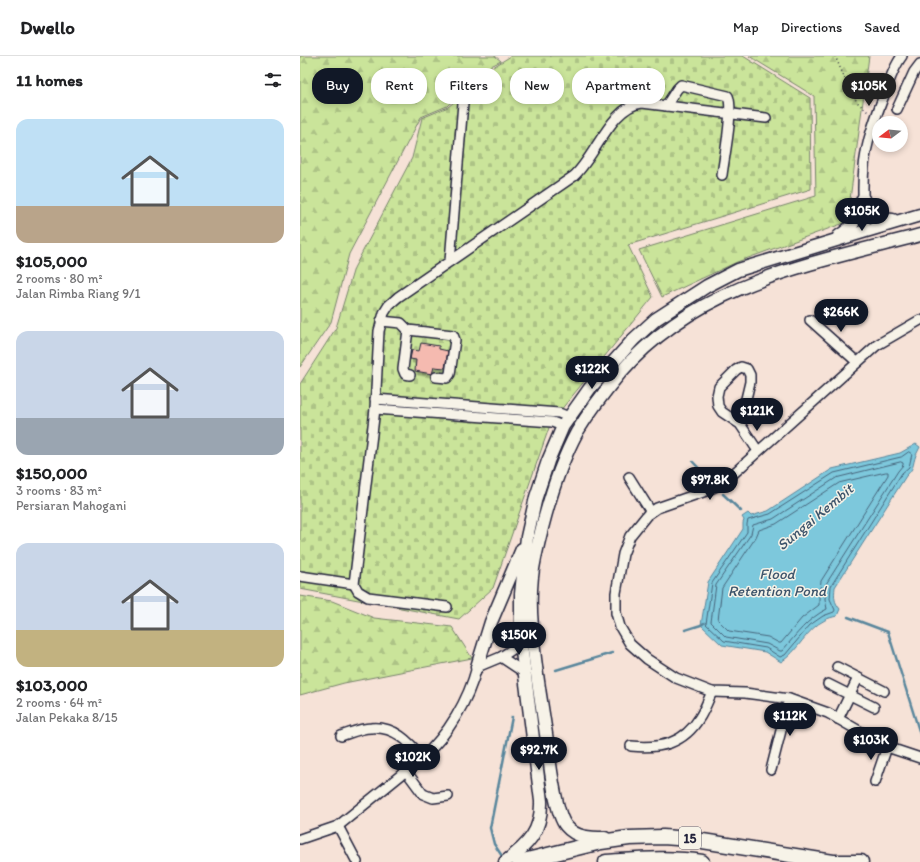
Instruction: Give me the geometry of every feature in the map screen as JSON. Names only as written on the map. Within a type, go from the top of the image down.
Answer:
[{"type":"highway","name":"15","points":[[519,862],[582,846],[628,838],[663,837],[690,838],[833,862],[861,862]]},
{"type":"highway","name":"15","points":[[606,862],[688,860],[702,862]]},
{"type":"main road","points":[[863,199],[868,212],[877,219],[905,219]]},
{"type":"main road","points":[[830,242],[851,228],[859,214],[863,199]]},
{"type":"main road","points":[[505,862],[521,850],[530,839],[538,825],[542,813],[522,644],[521,594],[527,537],[536,498],[548,461],[566,422],[590,388],[634,339],[656,319],[680,302],[707,286],[738,270],[866,230],[920,215]]},
{"type":"main road","points":[[866,230],[875,237],[883,237],[920,228]]},
{"type":"main road","points":[[804,265],[818,256],[858,242],[864,236],[866,230]]},
{"type":"main road","points":[[628,838],[586,837],[573,833],[565,825],[560,815],[552,776],[532,628],[531,597],[534,560],[548,504],[562,466],[578,432],[599,400],[620,373],[643,349],[667,329],[714,300],[742,286],[771,275],[920,235]]},
{"type":"main road","points":[[478,667],[491,622],[527,537]]},
{"type":"street","points":[[877,116],[894,69],[902,56]]},
{"type":"street","points":[[897,109],[914,72],[920,64]]},
{"type":"street","points":[[666,106],[677,88],[681,85],[728,96],[730,114],[722,175]]},
{"type":"street","points":[[447,607],[368,597],[358,591],[354,584],[375,409],[379,331],[384,313],[389,305],[398,297],[574,176],[583,168],[616,117],[636,104],[642,103],[766,118]]},
{"type":"street","points":[[450,261],[463,104]]},
{"type":"street","points":[[866,230],[863,199],[864,170],[872,131]]},
{"type":"street","points":[[810,320],[858,362]]},
{"type":"street","points":[[920,320],[877,345],[723,482],[706,491],[657,508],[651,512],[638,524],[630,536],[623,554],[616,593],[616,613],[620,627],[630,644],[647,659],[676,678],[712,692],[745,693],[789,698],[828,713],[887,747],[920,758]]},
{"type":"street","points":[[381,321],[402,323],[408,330],[450,334],[454,337],[449,376],[445,378],[436,377]]},
{"type":"street","points":[[408,330],[403,369],[405,374],[410,375]]},
{"type":"street","points":[[740,424],[750,382],[750,375],[747,369],[741,367],[719,387],[718,401],[722,412],[740,424],[758,452]]},
{"type":"street","points":[[375,399],[559,413],[566,422]]},
{"type":"street","points":[[375,409],[566,422]]},
{"type":"street","points":[[629,477],[651,512]]},
{"type":"street","points":[[300,576],[354,584]]},
{"type":"street","points":[[300,839],[338,826],[430,751],[455,717],[468,692],[478,667],[501,657],[522,644],[527,639],[532,628]]},
{"type":"street","points":[[501,657],[525,673]]},
{"type":"street","points":[[837,667],[884,691]]},
{"type":"street","points":[[838,718],[858,678]]},
{"type":"street","points":[[828,684],[874,707]]},
{"type":"street","points":[[631,746],[646,747],[666,745],[678,740],[690,732],[700,717],[712,692]]},
{"type":"street","points":[[771,770],[789,698]]},
{"type":"street","points":[[341,736],[371,728],[396,732],[412,745],[422,758]]},
{"type":"street","points":[[875,782],[887,747]]},
{"type":"street","points":[[406,771],[423,794],[433,798],[448,796]]},
{"type":"street","points":[[338,826],[357,862]]},
{"type":"path","points":[[835,56],[857,102],[872,116]]},
{"type":"green space","points":[[300,56],[495,56],[501,61],[488,68],[435,68],[435,104],[449,104],[421,117],[349,254],[331,322],[300,367]]},
{"type":"green space","points":[[511,56],[743,56],[810,98],[811,189],[628,245],[653,297],[551,422],[493,588],[459,619],[300,589],[300,384],[336,328],[354,268],[412,158],[422,118],[452,104],[502,104],[502,68],[492,68]]},
{"type":"green space","points":[[749,56],[869,56],[847,222],[737,262],[662,297],[639,250],[816,196],[814,96]]},
{"type":"green space","points":[[300,596],[332,601],[374,618],[452,627],[472,658],[344,683],[300,695]]},
{"type":"water","name":"Flood Retention Pond","points":[[916,444],[920,447],[912,468],[835,587],[835,599],[840,609],[837,616],[818,624],[787,658],[781,662],[765,652],[722,645],[701,625],[708,582],[743,529],[744,520],[742,517],[748,513],[751,516],[768,511],[832,469],[900,453]]},
{"type":"building","points":[[421,343],[439,346],[439,349],[448,351],[445,368],[434,367],[432,374],[415,371],[416,360],[410,359],[412,350],[419,351]]},
{"type":"waterway","points":[[693,462],[711,481]]},
{"type":"waterway","points":[[723,494],[741,511]]},
{"type":"waterway","points":[[848,617],[888,632],[920,734]]},
{"type":"waterway","name":"Sungai Kembit","points":[[685,630],[704,623]]},
{"type":"waterway","name":"Sungai Kembit","points":[[556,670],[612,653]]},
{"type":"waterway","name":"Sungai Kembit","points":[[502,856],[494,844],[490,828],[512,717]]}]
